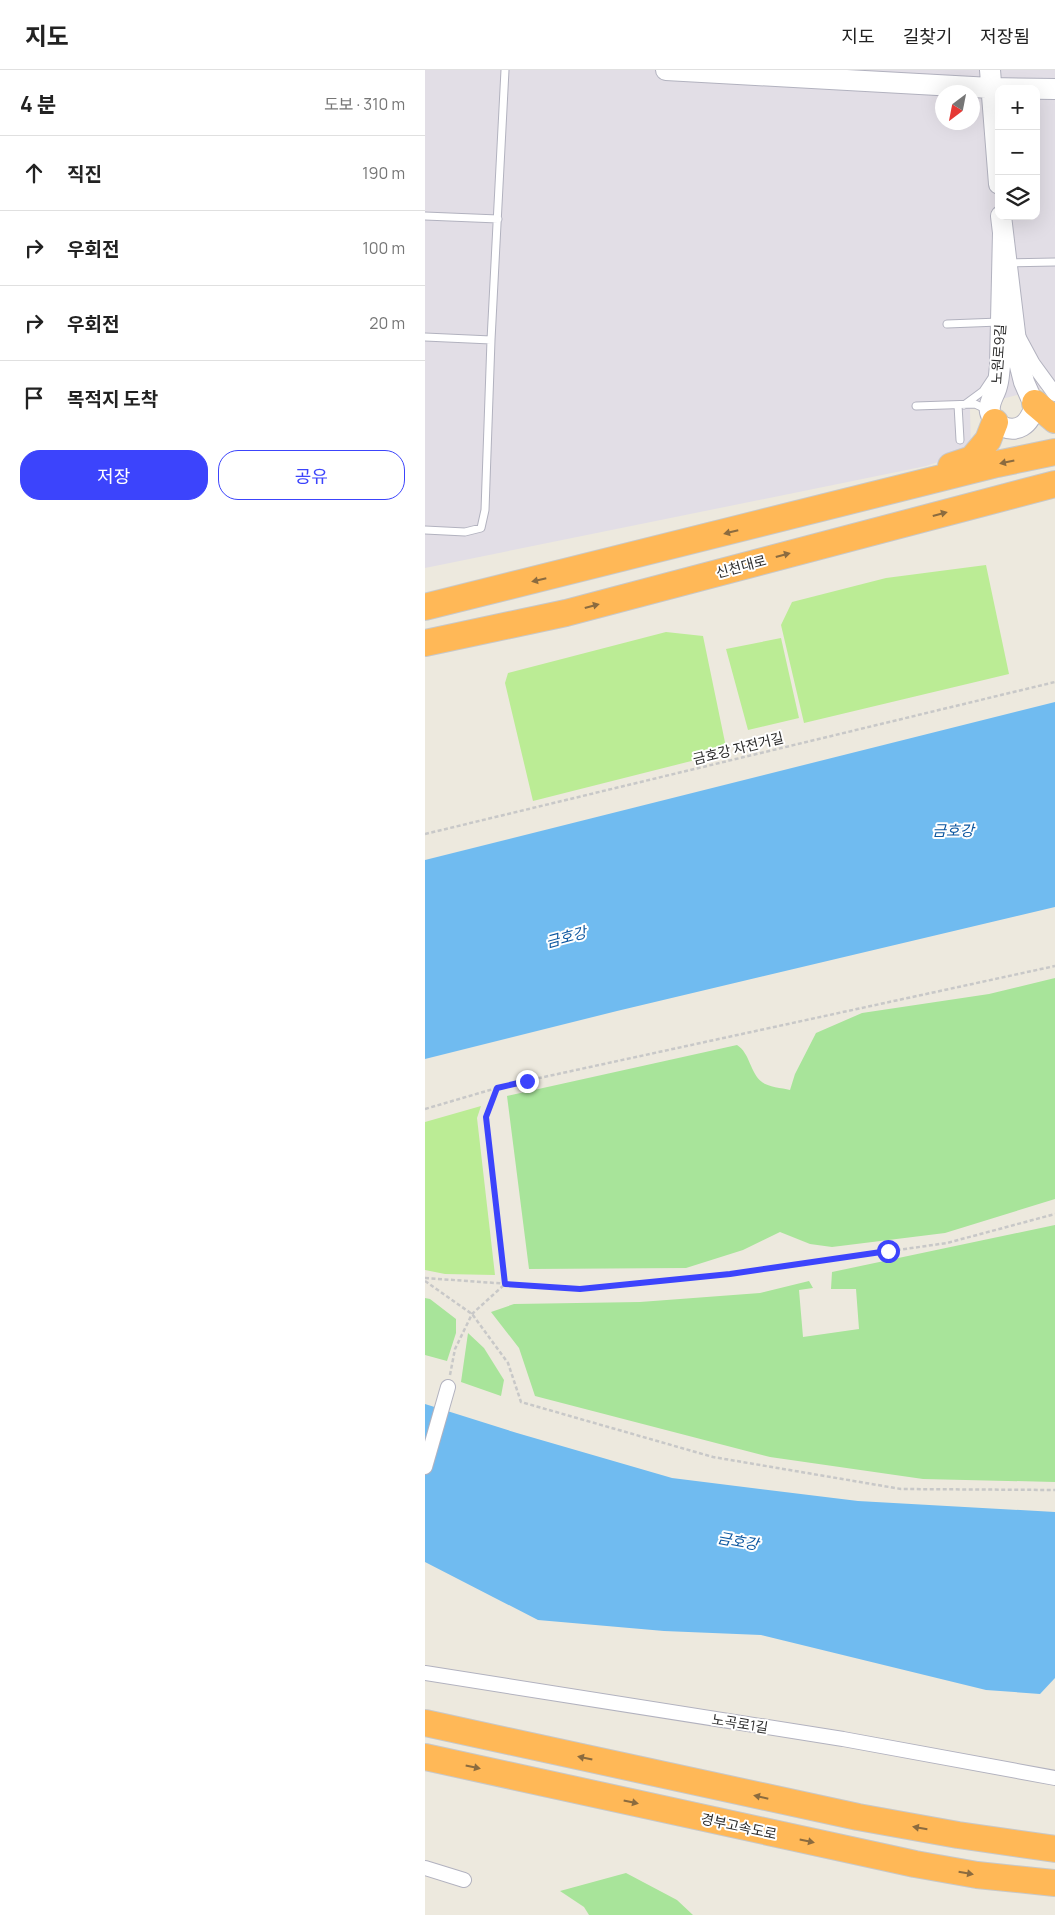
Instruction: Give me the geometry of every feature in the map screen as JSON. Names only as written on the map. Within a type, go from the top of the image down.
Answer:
[{"type":"highway","points":[[779,519],[972,459],[1002,421]]},
{"type":"highway","points":[[425,607],[997,464],[1055,452]]},
{"type":"highway","name":"신천대로","points":[[425,643],[566,613],[1055,484]]},
{"type":"highway","points":[[425,655],[566,613]]},
{"type":"highway","points":[[425,1724],[858,1817],[958,1835],[1055,1849]]},
{"type":"highway","name":"경부고속도로","points":[[425,1757],[915,1864],[977,1875],[1055,1883]]},
{"type":"main road","points":[[666,70],[990,79],[1055,89]]},
{"type":"main road","points":[[990,79],[998,175]]},
{"type":"main road","name":"노원로9길","points":[[1002,224],[1005,327],[1018,358],[1025,382],[1045,406],[1027,422],[1002,421],[991,402],[997,386],[1005,327],[1006,263],[1002,224]]},
{"type":"street","points":[[425,1467],[448,1387]]},
{"type":"street","name":"노곡로1길","points":[[425,1673],[843,1739],[1055,1778]]},
{"type":"street","points":[[425,1868],[464,1880]]},
{"type":"lane","points":[[425,530],[465,532],[481,528],[485,510],[491,340],[505,70]]},
{"type":"lane","points":[[425,216],[497,219]]},
{"type":"lane","points":[[1006,263],[1055,262]]},
{"type":"lane","points":[[947,324],[1005,327],[991,379],[983,391],[961,405]]},
{"type":"lane","points":[[425,337],[491,340]]},
{"type":"lane","points":[[917,406],[975,404],[985,408],[1002,421]]},
{"type":"lane","points":[[960,440],[961,405]]},
{"type":"path","name":"금호강 자전거길","points":[[425,834],[1055,682]]},
{"type":"path","points":[[425,1109],[497,1088],[1055,966]]},
{"type":"path","points":[[497,1088],[486,1117],[505,1284]]},
{"type":"path","points":[[425,1280],[580,1289],[730,1274],[947,1243],[1055,1214]]},
{"type":"path","points":[[425,1280],[472,1314],[508,1363],[521,1402],[713,1458],[901,1489],[1055,1490]]},
{"type":"path","points":[[448,1387],[455,1349],[472,1314],[505,1284]]},
{"type":"shaded area","points":[[425,70],[1055,70],[1055,385],[970,409],[971,451],[926,466],[425,568]]},
{"type":"green space","points":[[986,565],[1009,674],[804,723],[781,625],[792,602],[886,578]]},
{"type":"green space","points":[[666,632],[703,636],[727,752],[533,801],[505,683],[508,673]]},
{"type":"green space","points":[[781,638],[799,718],[748,730],[726,649]]},
{"type":"green space","points":[[1055,978],[1055,1199],[945,1233],[832,1247],[810,1244],[780,1232],[743,1250],[686,1268],[529,1269],[507,1096],[737,1045],[745,1053],[755,1074],[762,1082],[790,1090],[795,1074],[816,1033],[862,1013],[989,994]]},
{"type":"green space","points":[[481,1106],[477,1118],[495,1275],[445,1274],[425,1270],[425,1122]]},
{"type":"green space","points":[[1055,1225],[1055,1482],[923,1479],[770,1457],[535,1396],[519,1348],[491,1312],[514,1304],[640,1302],[760,1293],[809,1281],[813,1288],[799,1290],[803,1337],[859,1329],[856,1289],[831,1289],[832,1272]]},
{"type":"green space","points":[[425,1298],[430,1299],[456,1319],[456,1333],[447,1361],[425,1355]]},
{"type":"green space","points":[[468,1333],[484,1348],[504,1380],[501,1396],[461,1382]]},
{"type":"green space","points":[[626,1873],[677,1900],[693,1915],[589,1915],[584,1907],[560,1891]]},
{"type":"water","name":"금호강","points":[[1055,702],[1055,907],[617,1011],[425,1059],[425,860]]},
{"type":"water","name":"금호강","points":[[425,1404],[672,1478],[858,1501],[1055,1512],[1055,1678],[1040,1694],[986,1690],[761,1635],[664,1631],[538,1620],[425,1562]]},
{"type":"route","points":[[527,1081],[497,1088],[486,1117],[505,1284],[580,1289],[730,1274],[888,1251]]}]
